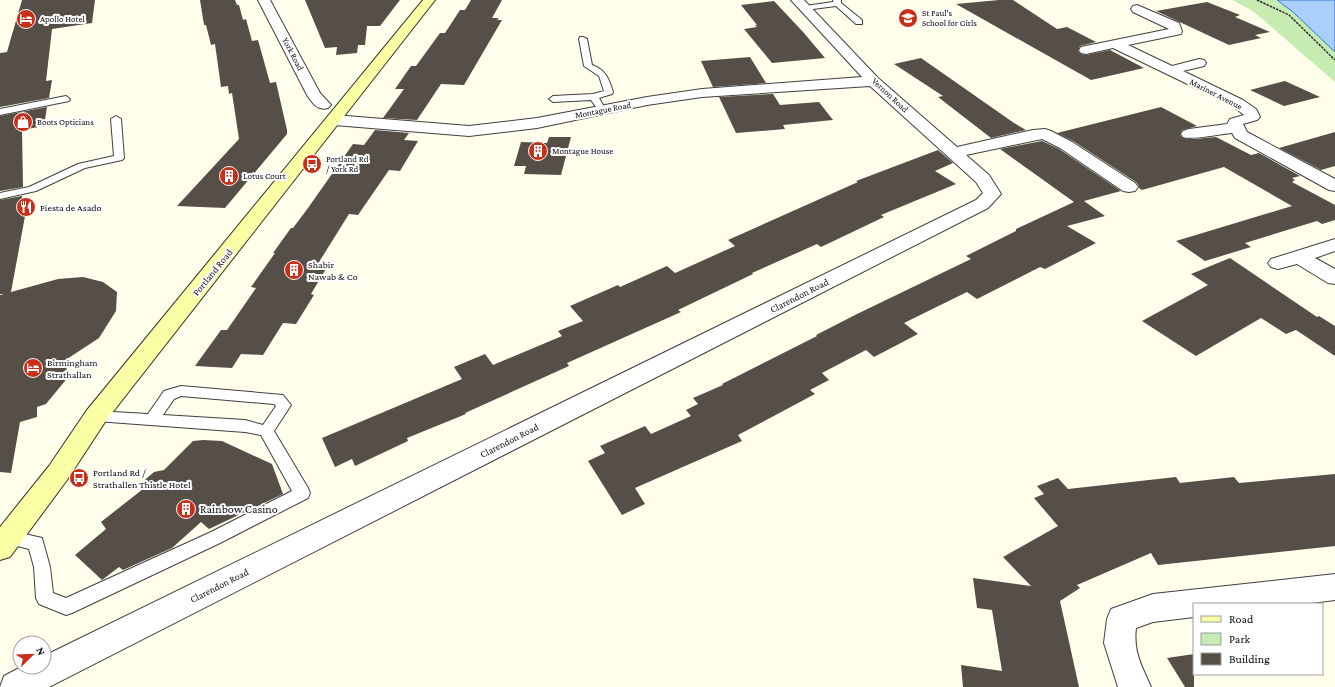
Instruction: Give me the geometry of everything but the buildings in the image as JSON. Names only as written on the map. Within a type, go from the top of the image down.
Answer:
[{"type":"main road","name":"Portland Road","points":[[4,542],[58,473],[96,416],[429,0]]},
{"type":"street","name":"York Road","points":[[264,0],[314,96],[323,105]]},
{"type":"street","name":"Vernon Road","points":[[801,4],[873,81],[988,185]]},
{"type":"street","points":[[1086,50],[1176,31],[1174,26],[1137,8]]},
{"type":"street","name":"Mariner Avenue","points":[[1115,44],[1238,103],[1251,112],[1252,117],[1235,122],[1236,128]]},
{"type":"street","points":[[1169,71],[1199,63]]},
{"type":"street","name":"Montague Road","points":[[334,120],[469,131],[537,123],[647,101],[702,93],[873,81]]},
{"type":"street","points":[[1188,134],[1216,129],[1236,128],[1241,135],[1335,186]]},
{"type":"street","points":[[953,153],[1032,135],[1045,134],[1066,145],[1129,187]]},
{"type":"street","name":"Clarendon Road","points":[[15,687],[982,204],[992,194],[988,185]]},
{"type":"street","points":[[1278,263],[1335,245]]},
{"type":"street","points":[[1300,257],[1335,278]]},
{"type":"street","points":[[1196,603],[1335,587]]},
{"type":"street","points":[[1135,687],[1130,678],[1119,643],[1122,619],[1153,608],[1193,603]]},
{"type":"lane","points":[[801,4],[836,2],[859,22]]},
{"type":"lane","points":[[553,98],[594,97],[609,92],[604,76],[599,70],[588,66],[583,39]]},
{"type":"lane","points":[[594,97],[603,110]]},
{"type":"lane","points":[[0,112],[66,99]]},
{"type":"lane","points":[[0,196],[32,189],[82,166],[119,158],[116,119]]},
{"type":"lane","points":[[152,420],[169,395],[181,390],[278,399],[284,405],[266,431]]},
{"type":"lane","points":[[4,542],[36,543],[42,567],[45,598],[66,607],[196,547],[263,514],[302,492],[266,431],[245,426],[96,416]]},
{"type":"path","points":[[1257,0],[1289,15],[1335,60]]},
{"type":"green space","points":[[1232,0],[1335,0],[1335,82],[1260,17],[1251,10]]},
{"type":"water","points":[[1277,0],[1335,0],[1335,52],[1293,12]]},
{"type":"place","name":"St Paul's School for Girls","points":[[908,18]]},
{"type":"place","name":"Apollo Hotel","points":[[26,19]]},
{"type":"place","name":"Boots Opticians","points":[[23,122]]},
{"type":"place","name":"Montague House","points":[[538,151]]},
{"type":"place","name":"Portland Rd / York Rd","points":[[312,164]]},
{"type":"place","name":"Lotus Court","points":[[229,176]]},
{"type":"place","name":"Fiesta de Asado","points":[[26,207]]},
{"type":"place","name":"Shabir Nawab & Co","points":[[294,270]]},
{"type":"place","name":"Birmingham Strathallan","points":[[33,368]]},
{"type":"place","name":"Portland Rd / Strathallen Thistle Hotel","points":[[79,478]]},
{"type":"place","name":"Rainbow Casino","points":[[186,509]]}]
